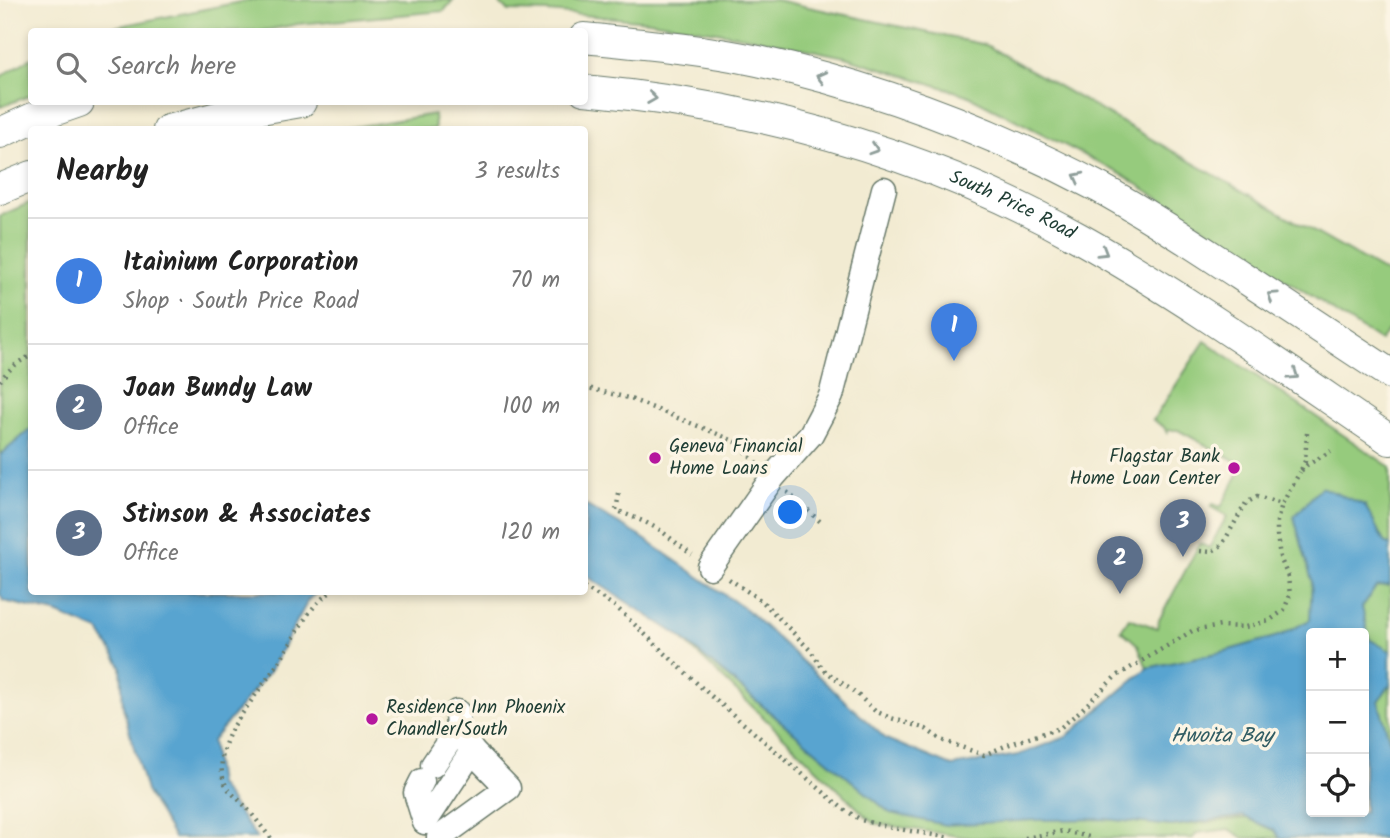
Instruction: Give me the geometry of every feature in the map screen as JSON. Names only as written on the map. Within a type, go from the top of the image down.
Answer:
[{"type":"main road","points":[[588,38],[666,46],[757,61],[842,82],[934,113],[1019,148],[1102,189],[1181,236],[1390,374]]},
{"type":"main road","name":"South Price Road","points":[[588,90],[706,106],[782,122],[933,169],[1010,203],[1077,237],[1146,278],[1390,440]]},
{"type":"main road","points":[[0,133],[70,105]]},
{"type":"main road","points":[[183,126],[225,115],[284,105]]},
{"type":"main road","points":[[0,189],[28,178]]},
{"type":"street","points":[[710,567],[771,479],[811,434],[831,396],[884,189]]},
{"type":"street","points":[[439,838],[508,788],[472,751],[458,720],[416,793],[425,822],[472,751]]},
{"type":"path","points":[[0,381],[28,357]]},
{"type":"path","points":[[588,388],[628,398],[736,442],[771,479],[823,524]]},
{"type":"path","points":[[619,494],[616,510],[660,530],[762,601],[811,651],[823,669],[875,711],[926,729],[941,740],[984,755],[1060,728],[1115,677],[1192,631],[1269,621],[1284,610],[1290,595],[1288,577],[1280,557],[1277,521],[1282,504],[1305,461],[1307,433]]},
{"type":"path","points":[[1300,472],[1331,451]]},
{"type":"path","points":[[1200,551],[1211,552],[1222,545],[1246,503],[1256,497],[1282,504]]},
{"type":"path","points":[[588,590],[616,607],[702,688],[842,808],[860,820],[951,838]]},
{"type":"path","points":[[271,838],[245,805],[227,788],[223,780],[223,751],[227,736],[314,606],[326,595]]},
{"type":"path","points":[[1025,838],[1064,831],[1093,838]]},
{"type":"green space","points":[[250,0],[453,0],[444,11],[277,28],[110,28]]},
{"type":"green space","points":[[498,0],[776,0],[986,45],[1390,275],[1390,328],[1380,341],[1123,175],[967,95],[845,57],[753,38],[649,21],[509,11]]},
{"type":"green space","points":[[28,60],[28,96],[0,107],[0,77]]},
{"type":"green space","points":[[434,114],[435,126],[360,126]]},
{"type":"green space","points":[[28,203],[28,432],[0,455],[0,216]]},
{"type":"green space","points":[[1205,341],[1390,467],[1390,545],[1384,542],[1365,505],[1294,517],[1312,581],[1310,620],[1282,635],[1222,652],[1147,668],[1138,645],[1121,630],[1129,618],[1157,628],[1200,543],[1209,548],[1227,516],[1211,507],[1213,504],[1221,507],[1243,465],[1178,430],[1169,430],[1167,433],[1164,427],[1153,420]]},
{"type":"green space","points":[[1390,585],[1389,652],[1369,639],[1369,628],[1367,628],[1362,607],[1376,587]]},
{"type":"green space","points":[[678,635],[890,813],[1037,820],[1105,819],[1172,826],[1248,818],[1274,830],[1280,838],[1244,838],[1229,829],[1197,833],[1193,838],[971,838],[873,823]]},
{"type":"green space","points":[[1390,685],[1390,742],[1378,701]]},
{"type":"water","points":[[28,432],[28,595],[314,595],[309,599],[270,671],[212,741],[218,784],[257,838],[174,838],[146,791],[123,707],[121,666],[99,631],[56,613],[4,601],[0,595],[0,455]]},
{"type":"water","name":"Hwoita Bay","points":[[1321,487],[1365,505],[1384,542],[1390,545],[1390,585],[1376,587],[1362,607],[1367,628],[1306,628],[1306,817],[1369,817],[1369,639],[1390,651],[1390,685],[1378,701],[1390,742],[1390,838],[1280,838],[1274,830],[1243,816],[1172,826],[1105,819],[945,825],[890,813],[678,635],[588,577],[588,507],[640,536],[748,611],[886,739],[952,766],[1018,755],[1066,737],[1147,668],[1222,652],[1282,635],[1310,620],[1312,581],[1294,517]]},
{"type":"place","name":"Itainium Corporation","points":[[954,361]]},
{"type":"place","name":"Geneva Financial Home Loans","points":[[655,458]]},
{"type":"place","name":"Flagstar Bank Home Loan Center","points":[[1234,468]]},
{"type":"place","name":"Stinson & Associates","points":[[1183,557]]},
{"type":"place","name":"Joan Bundy Law","points":[[1120,594]]},
{"type":"place","name":"Residence Inn Phoenix Chandler/South","points":[[372,719]]}]
